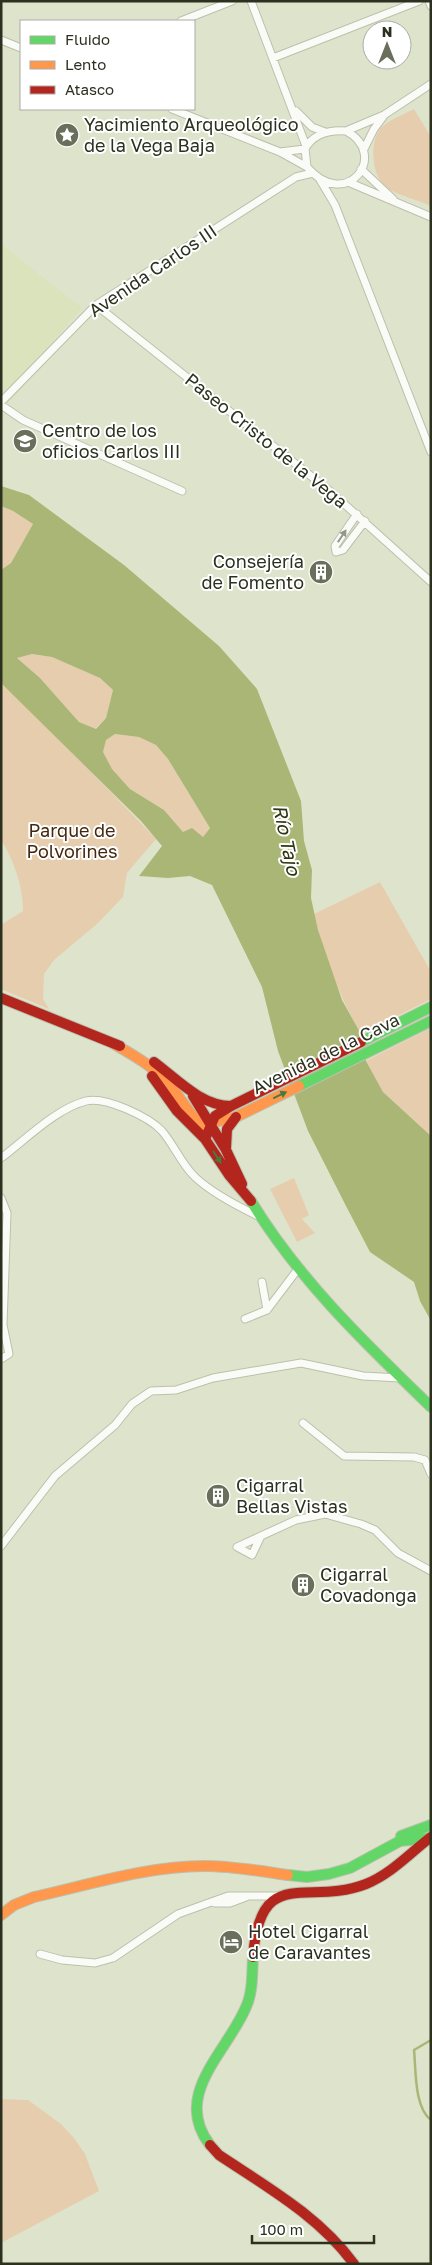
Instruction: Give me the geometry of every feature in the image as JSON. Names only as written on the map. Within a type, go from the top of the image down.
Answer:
[{"type":"main road","points":[[1,998],[146,1057],[212,1105],[231,1106]]},
{"type":"main road","name":"Avenida de la Cava","points":[[211,1124],[215,1116],[231,1106],[426,1010]]},
{"type":"main road","name":"Avenida de la Cava","points":[[211,1124],[236,1117],[429,1022]]},
{"type":"main road","points":[[114,1044],[143,1061],[169,1084],[195,1120],[202,1125],[211,1124]]},
{"type":"main road","points":[[114,1044],[155,1079],[177,1111],[205,1139],[229,1175],[251,1201]]},
{"type":"main road","points":[[179,1080],[200,1104],[260,1217],[298,1269],[372,1352],[431,1407]]},
{"type":"main road","points":[[226,1150],[227,1130],[236,1117]]},
{"type":"main road","points":[[205,1139],[211,1124]]},
{"type":"main road","points":[[391,1845],[400,1837],[431,1826]]},
{"type":"main road","points":[[1,1915],[14,1905],[34,1897],[162,1869],[226,1866],[306,1877],[329,1874],[362,1862],[391,1845],[408,1839],[430,1840]]},
{"type":"main road","points":[[354,2264],[345,2249],[327,2231],[219,2155],[202,2135],[196,2119],[197,2101],[204,2079],[248,2005],[253,1978],[257,1920],[267,1905],[283,1896],[362,1886],[386,1874],[430,1840]]},
{"type":"street","points":[[184,20],[232,1]]},
{"type":"street","points":[[251,1],[292,108],[305,148],[304,163],[296,177]]},
{"type":"street","points":[[273,58],[419,1]]},
{"type":"street","points":[[429,1],[431,6]]},
{"type":"street","points":[[1,40],[20,48]]},
{"type":"street","points":[[280,152],[305,148],[313,138],[325,132],[346,131],[384,115],[431,84]]},
{"type":"street","points":[[292,108],[305,122],[325,132]]},
{"type":"street","points":[[175,110],[304,163],[316,176],[335,205],[431,452]]},
{"type":"street","points":[[316,176],[328,184],[348,182],[361,169],[364,149],[374,129],[384,115]]},
{"type":"street","points":[[346,131],[356,136],[364,149]]},
{"type":"street","points":[[361,169],[399,204]]},
{"type":"street","name":"Avenida Carlos III","points":[[1,403],[96,305],[296,177],[316,176]]},
{"type":"street","points":[[348,182],[431,217]]},
{"type":"street","points":[[335,205],[334,191],[339,184]]},
{"type":"street","name":"Paseo Cristo de la Vega","points":[[96,305],[357,514],[431,582]]},
{"type":"street","points":[[1,403],[23,420],[182,491]]},
{"type":"street","points":[[357,514],[335,546],[336,552],[343,550],[348,545],[365,521]]},
{"type":"street","points":[[1,1158],[62,1112],[87,1100],[113,1104],[144,1118],[161,1130],[195,1177],[240,1207],[260,1217]]},
{"type":"street","points":[[1,1198],[7,1213],[4,1325],[9,1354],[1,1359]]},
{"type":"street","points":[[245,1319],[267,1310],[298,1269]]},
{"type":"street","points":[[262,1282],[267,1310]]},
{"type":"street","points":[[1,1546],[56,1476],[116,1425],[132,1404],[151,1390],[176,1390],[213,1378],[301,1362],[363,1376],[400,1378]]},
{"type":"street","points":[[303,1423],[344,1456],[414,1457],[425,1460],[431,1474]]},
{"type":"street","points":[[260,1538],[296,1520],[325,1514],[376,1530],[398,1553],[431,1571]]},
{"type":"street","points":[[40,1954],[62,1960],[95,1963],[113,1958],[178,1914],[209,1903],[230,1903],[251,1895],[283,1896]]},
{"type":"shaded area","points":[[1,244],[82,308],[50,345],[56,351],[1,411]]},
{"type":"green space","points":[[414,109],[431,137],[431,206],[388,189],[382,184],[375,168],[374,149],[378,132],[387,123]]},
{"type":"green space","points":[[1,506],[13,511],[33,524],[11,563],[1,570]]},
{"type":"green space","points":[[32,654],[52,657],[100,678],[113,690],[106,718],[95,729],[79,722],[40,678],[17,658]]},
{"type":"green space","name":"Parque de Polvorines","points":[[1,683],[51,730],[156,839],[127,873],[123,897],[97,924],[54,960],[44,974],[43,999],[49,1009],[1,989],[1,925],[23,911],[23,902],[17,874],[1,840]]},
{"type":"green space","points":[[115,734],[139,737],[156,745],[168,759],[210,828],[203,837],[183,832],[164,810],[130,789],[112,769],[103,752],[106,740]]},
{"type":"green space","points":[[380,882],[431,972],[431,999],[361,1034],[333,976],[314,914]]},
{"type":"green space","points":[[431,1028],[431,1136],[383,1092],[366,1061]]},
{"type":"green space","points":[[294,1178],[309,1215],[302,1219],[315,1233],[297,1242],[270,1189]]},
{"type":"green space","points":[[1,2099],[28,2100],[61,2124],[85,2154],[99,2191],[1,2243]]},
{"type":"water","name":"Río Tajo","points":[[1,486],[29,495],[124,565],[219,646],[257,689],[301,801],[304,841],[312,870],[311,898],[318,930],[342,1000],[361,1034],[366,1061],[383,1092],[431,1136],[431,1321],[420,1301],[414,1282],[370,1252],[308,1131],[278,1051],[262,987],[212,885],[190,876],[168,878],[139,876],[162,846],[141,821],[1,683],[1,570],[11,563],[33,524],[13,511],[1,506]],"holes":[[[32,654],[52,657],[100,678],[113,690],[106,718],[96,729],[79,722],[40,678],[17,658]],[[115,734],[139,737],[156,745],[168,759],[210,828],[203,837],[192,828],[183,832],[164,810],[130,789],[112,769],[103,752],[106,740]]]},
{"type":"waterway","points":[[431,2040],[414,2050],[421,2107],[431,2120]]},
{"type":"traffic: fast","points":[[361,1042],[431,1007]]},
{"type":"traffic: fast","points":[[299,1086],[431,1021]]},
{"type":"traffic: fast","points":[[251,1201],[290,1258],[334,1310],[431,1407]]},
{"type":"traffic: fast","points":[[401,1836],[431,1825]]},
{"type":"traffic: fast","points":[[288,1875],[307,1877],[329,1874],[350,1868],[400,1841],[430,1838]]},
{"type":"traffic: fast","points":[[210,2145],[200,2127],[197,2109],[200,2091],[216,2057],[238,2024],[246,2007],[251,1989],[253,1957]]},
{"type":"traffic: slow","points":[[114,1044],[156,1071],[202,1125],[236,1117],[299,1086]]},
{"type":"traffic: slow","points":[[1,1915],[14,1905],[34,1897],[161,1869],[214,1866],[288,1875]]},
{"type":"traffic: jam","points":[[1,998],[120,1046]]},
{"type":"traffic: jam","points":[[205,1139],[215,1116],[231,1106],[361,1042]]},
{"type":"traffic: jam","points":[[154,1062],[200,1097],[220,1105],[231,1106]]},
{"type":"traffic: jam","points":[[152,1076],[177,1111],[205,1139],[229,1175],[251,1201]]},
{"type":"traffic: jam","points":[[193,1096],[226,1150],[242,1184]]},
{"type":"traffic: jam","points":[[226,1148],[227,1129],[236,1117]]},
{"type":"traffic: jam","points":[[253,1957],[257,1928],[265,1909],[276,1899],[290,1894],[344,1890],[366,1884],[384,1875],[431,1837]]},
{"type":"traffic: jam","points":[[210,2145],[219,2155],[274,2191],[309,2217],[325,2231],[354,2264]]},
{"type":"place","name":"Yacimiento Arqueológico de la Vega Baja","points":[[67,135]]},
{"type":"place","name":"Centro de los oficios Carlos III","points":[[25,441]]},
{"type":"place","name":"Consejería de Fomento","points":[[321,572]]},
{"type":"place","name":"Cigarral Bellas Vistas","points":[[218,1496]]},
{"type":"place","name":"Cigarral Covadonga","points":[[303,1585]]},
{"type":"place","name":"Hotel Cigarral de Caravantes","points":[[231,1942]]}]
